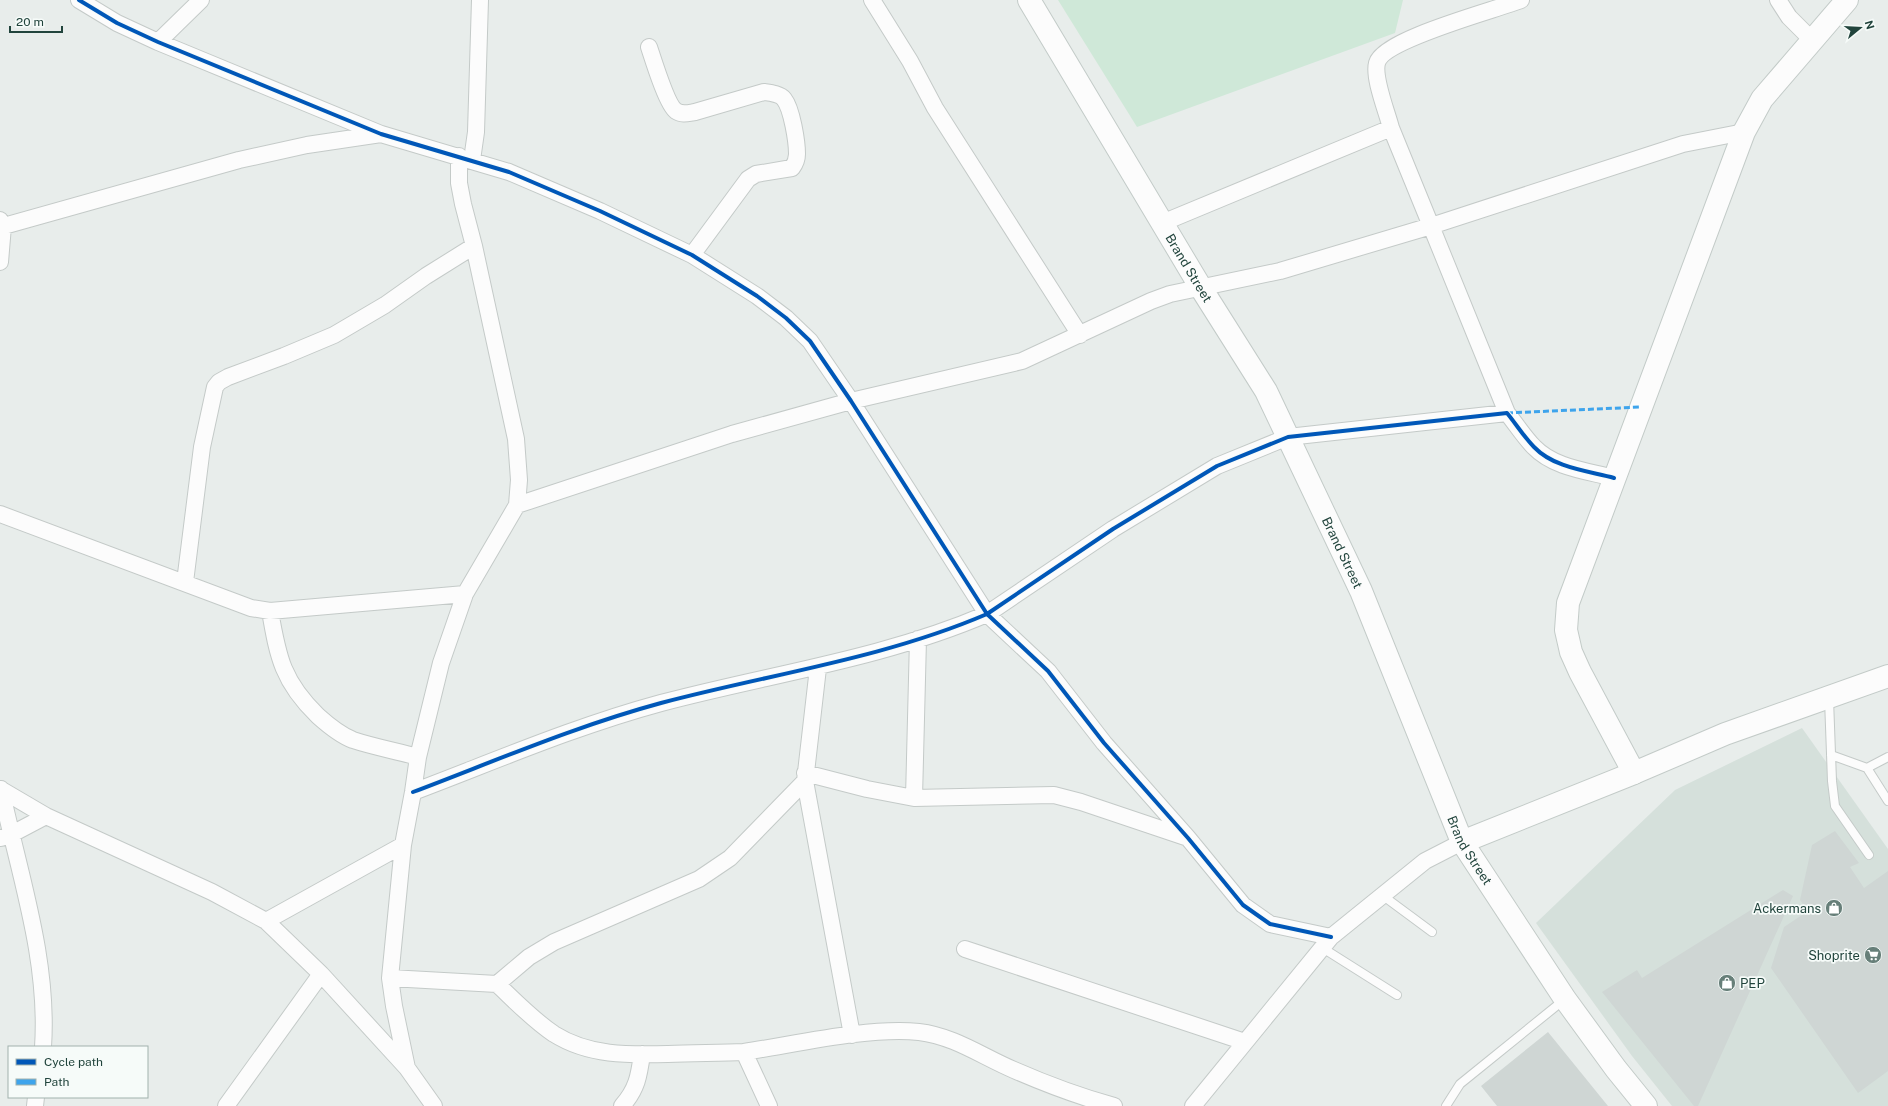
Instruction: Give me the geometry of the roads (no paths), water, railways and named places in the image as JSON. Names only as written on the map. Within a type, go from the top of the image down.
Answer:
[{"type":"street","points":[[78,0],[117,23],[158,42],[381,134],[509,172],[593,208],[692,255],[757,296],[786,318],[810,341],[851,401],[987,614],[1048,671],[1104,743],[1188,838],[1243,905],[1270,924],[1326,942]]},
{"type":"street","points":[[407,1068],[394,1006],[390,978],[403,846],[414,792],[418,757],[441,663],[466,594],[517,505],[519,480],[516,439],[459,183],[466,158],[476,132],[480,0]]},
{"type":"street","points":[[872,0],[910,61],[935,108],[1080,335]]},
{"type":"street","name":"Brand Street","points":[[1029,0],[1201,288],[1266,391],[1361,591],[1462,842],[1565,998],[1616,1069],[1646,1106]]},
{"type":"street","points":[[1521,0],[1404,41],[1381,55],[1377,62],[1376,73],[1391,128],[1507,412],[1534,448],[1547,458],[1561,464],[1614,478]]},
{"type":"street","points":[[1778,0],[1789,17],[1812,40]]},
{"type":"street","points":[[1634,773],[1580,672],[1571,652],[1566,630],[1568,603],[1744,132],[1762,99],[1847,0]]},
{"type":"street","points":[[158,42],[196,2]]},
{"type":"street","points":[[649,47],[669,102],[675,110],[683,114],[695,112],[764,92],[776,94],[784,99],[790,111],[797,155],[796,163],[792,168],[756,174],[748,179],[692,255]]},
{"type":"street","points":[[1162,223],[1391,128]]},
{"type":"street","points":[[517,505],[732,434],[851,401],[1022,361],[1151,301],[1170,294],[1280,271],[1431,226],[1616,164],[1683,144],[1744,132]]},
{"type":"street","points":[[0,262],[1,224],[239,160],[307,145],[381,134]]},
{"type":"street","points":[[185,582],[202,447],[215,387],[219,382],[228,376],[284,356],[334,335],[385,305],[426,276],[474,246]]},
{"type":"street","points":[[414,792],[618,714],[663,702],[818,668],[944,632],[987,614],[1113,529],[1217,466],[1288,437],[1507,412]]},
{"type":"street","points":[[0,514],[185,582],[251,608],[270,611],[466,594]]},
{"type":"street","points":[[270,611],[277,651],[287,677],[298,695],[308,706],[334,730],[352,739],[418,757]]},
{"type":"street","points":[[914,798],[918,639]]},
{"type":"street","points":[[818,668],[805,777],[852,1035]]},
{"type":"street","points":[[1193,1106],[1326,942],[1425,861],[1462,842],[1634,773],[1725,734],[1888,676]]},
{"type":"street","points":[[805,777],[914,798],[1054,795],[1081,802],[1188,838]]},
{"type":"street","points":[[497,984],[529,957],[554,942],[698,879],[718,867],[730,858],[805,777]]},
{"type":"street","points":[[0,789],[46,816],[212,892],[266,921],[321,974],[407,1068],[434,1106]]},
{"type":"street","points":[[0,789],[5,837],[38,949],[44,1004],[43,1046]]},
{"type":"street","points":[[5,837],[46,816]]},
{"type":"street","points":[[266,921],[403,846]]},
{"type":"street","points":[[965,949],[1245,1042]]},
{"type":"street","points":[[226,1106],[321,974]]},
{"type":"street","points":[[390,978],[497,984],[539,1023],[567,1041],[592,1051],[612,1054],[744,1052],[852,1035],[919,1032],[958,1043],[1014,1070],[1114,1106]]},
{"type":"street","points":[[744,1052],[769,1106]]},
{"type":"street","points":[[622,1106],[632,1096],[636,1087],[642,1054]]},
{"type":"lane","points":[[1829,698],[1835,806],[1869,855]]},
{"type":"lane","points":[[1831,755],[1867,768],[1888,801]]},
{"type":"lane","points":[[1867,768],[1888,757]]},
{"type":"lane","points":[[1382,895],[1432,932]]},
{"type":"lane","points":[[1326,942],[1397,995]]},
{"type":"lane","points":[[1446,1106],[1460,1084],[1565,998]]},
{"type":"place","name":"Ackermans","points":[[1834,908]]},
{"type":"place","name":"Shoprite","points":[[1873,955]]},
{"type":"place","name":"PEP","points":[[1727,983]]}]
